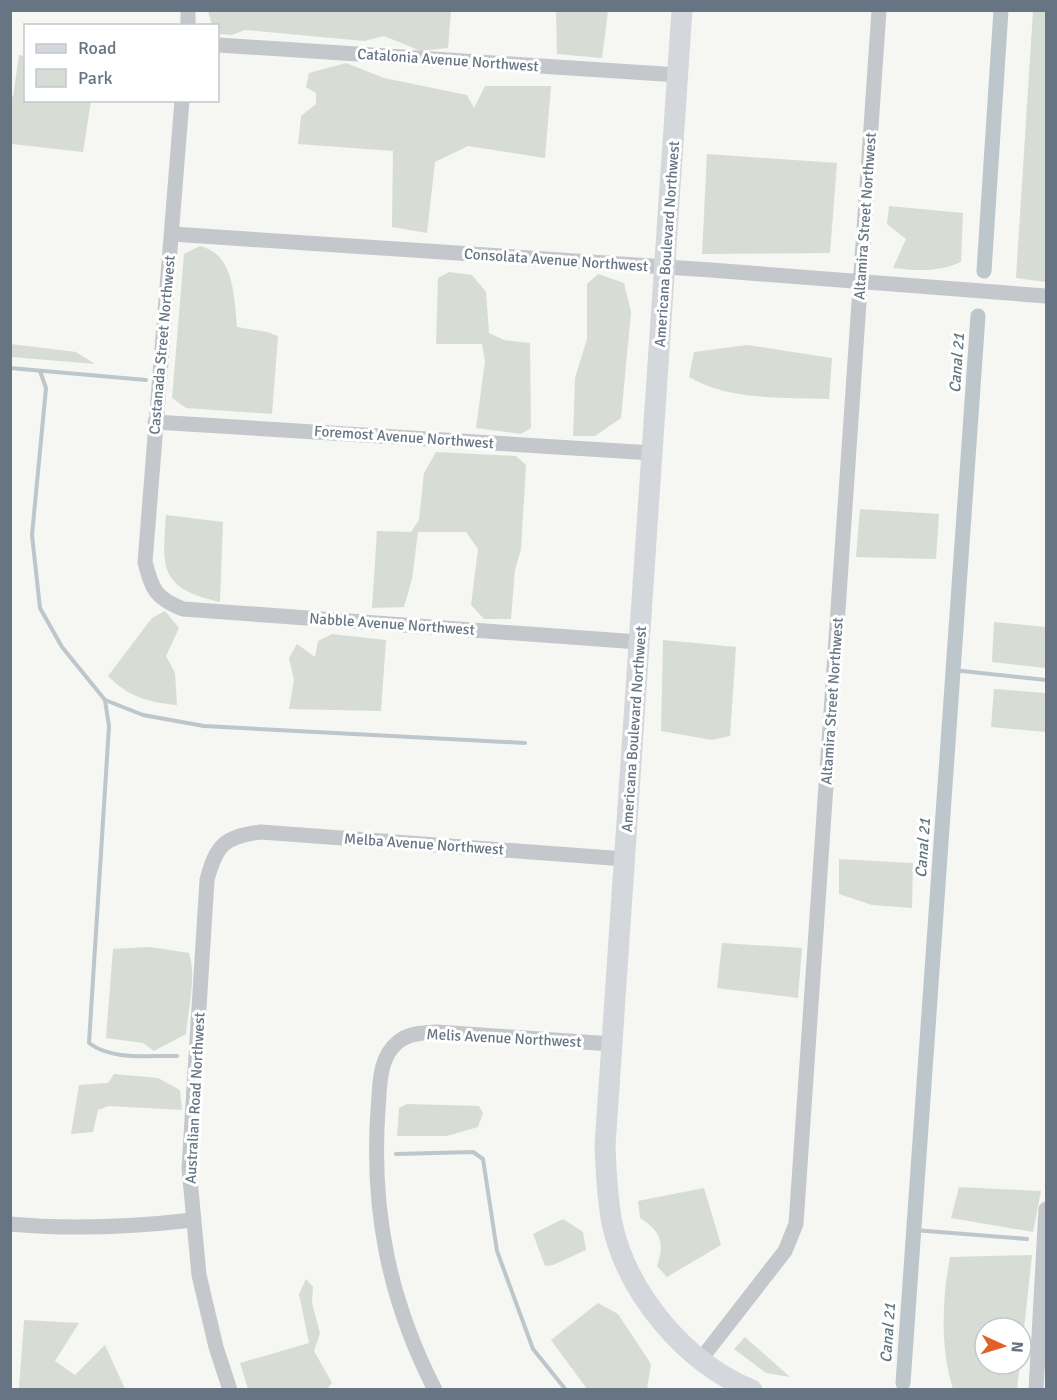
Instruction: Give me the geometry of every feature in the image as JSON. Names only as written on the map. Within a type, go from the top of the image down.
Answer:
[{"type":"street","name":"Americana Boulevard Northwest","points":[[682,10],[604,1146],[612,1223],[624,1263],[648,1305],[672,1334],[700,1359],[752,1389]]},
{"type":"street","name":"Altamira Street Northwest","points":[[700,1359],[785,1251],[796,1224],[879,10]]},
{"type":"street","name":"Catalonia Avenue Northwest","points":[[219,45],[679,75]]},
{"type":"street","name":"Castanada Street Northwest","points":[[152,588],[145,562],[183,102]]},
{"type":"street","name":"Consolata Avenue Northwest","points":[[172,234],[665,267],[1047,296]]},
{"type":"street","name":"Foremost Avenue Northwest","points":[[155,422],[653,453]]},
{"type":"street","name":"Nabble Avenue Northwest","points":[[152,588],[165,602],[183,609],[639,642]]},
{"type":"street","name":"Melba Avenue Northwest","points":[[225,843],[242,834],[261,832],[625,859]]},
{"type":"street","name":"Australian Road Northwest","points":[[225,843],[214,855],[207,880],[189,1168],[200,1275],[216,1347],[230,1389]]},
{"type":"street","name":"Melis Avenue Northwest","points":[[435,1389],[415,1351],[392,1284],[380,1223],[374,1159],[381,1074],[389,1052],[399,1041],[413,1034],[437,1032],[612,1044]]},
{"type":"street","points":[[1036,1389],[1047,1209]]},
{"type":"street","points":[[10,1224],[56,1228],[127,1227],[193,1220]]},
{"type":"green space","points":[[208,11],[451,11],[448,48],[421,51],[384,36],[364,41],[245,30],[232,35],[219,34],[219,24],[212,24]]},
{"type":"green space","points":[[556,11],[608,11],[602,58],[557,54]]},
{"type":"green space","points":[[1033,11],[1046,11],[1046,282],[1016,278]]},
{"type":"green space","points":[[19,55],[24,56],[24,102],[91,102],[83,152],[12,144],[11,96],[13,97]]},
{"type":"green space","points":[[346,63],[384,78],[467,95],[474,108],[485,86],[551,86],[545,158],[468,146],[435,162],[427,233],[392,227],[393,151],[298,144],[301,116],[316,104],[316,93],[306,87],[309,73]]},
{"type":"green space","points":[[707,154],[837,163],[830,253],[702,254]]},
{"type":"green space","points":[[889,206],[963,213],[961,262],[944,268],[928,270],[893,268],[906,239],[887,224]]},
{"type":"green space","points":[[200,246],[212,251],[226,267],[231,279],[237,327],[278,336],[272,414],[186,408],[172,398],[184,254]]},
{"type":"green space","points":[[449,272],[472,275],[486,292],[489,333],[504,340],[530,343],[531,428],[521,434],[476,428],[485,361],[482,344],[436,344],[438,278]]},
{"type":"green space","points":[[598,274],[624,283],[631,312],[621,418],[595,436],[573,436],[575,378],[587,339],[587,284]]},
{"type":"green space","points":[[10,344],[76,352],[95,364],[11,357]]},
{"type":"green space","points":[[747,345],[832,358],[829,399],[739,394],[705,385],[689,377],[694,352]]},
{"type":"green space","points":[[436,452],[516,456],[526,465],[521,549],[515,570],[511,619],[484,619],[471,605],[478,549],[466,532],[418,532],[412,579],[404,607],[372,608],[377,531],[411,532],[419,520],[424,473]]},
{"type":"green space","points":[[860,509],[939,514],[936,559],[856,557]]},
{"type":"green space","points":[[166,515],[223,522],[220,602],[186,590],[175,583],[169,574],[164,550]]},
{"type":"green space","points":[[165,611],[179,628],[166,656],[175,673],[177,705],[131,694],[108,676],[152,618]]},
{"type":"green space","points":[[994,622],[1046,627],[1046,668],[992,662]]},
{"type":"green space","points":[[332,634],[386,640],[381,711],[289,709],[294,680],[289,658],[297,644],[315,657],[318,641]]},
{"type":"green space","points":[[663,640],[736,647],[730,736],[712,740],[661,731]]},
{"type":"green space","points":[[994,689],[1046,693],[1046,732],[991,727]]},
{"type":"green space","points":[[839,859],[913,863],[912,908],[872,905],[839,894]]},
{"type":"green space","points":[[722,943],[802,948],[798,998],[717,988]]},
{"type":"green space","points":[[150,947],[189,953],[192,972],[186,1034],[154,1051],[143,1043],[106,1038],[113,949]]},
{"type":"green space","points":[[114,1074],[158,1078],[180,1090],[182,1110],[109,1106],[98,1110],[93,1132],[71,1134],[79,1085],[108,1083]]},
{"type":"green space","points":[[407,1104],[479,1106],[483,1113],[478,1127],[447,1136],[397,1136],[399,1108]]},
{"type":"green space","points":[[959,1187],[1041,1191],[1033,1232],[951,1218]]},
{"type":"green space","points":[[704,1188],[721,1245],[667,1277],[657,1266],[661,1251],[659,1238],[653,1228],[640,1218],[638,1201]]},
{"type":"green space","points":[[563,1219],[583,1232],[586,1250],[553,1265],[545,1266],[533,1234]]},
{"type":"green space","points":[[1032,1255],[1025,1316],[973,1316],[973,1376],[1019,1376],[1017,1389],[953,1389],[944,1340],[945,1290],[950,1257]]},
{"type":"green space","points":[[306,1279],[313,1287],[312,1303],[320,1333],[314,1351],[332,1383],[327,1389],[248,1389],[240,1363],[309,1343],[299,1294]]},
{"type":"green space","points":[[598,1303],[618,1314],[651,1364],[647,1389],[587,1389],[551,1340]]},
{"type":"green space","points":[[24,1320],[79,1323],[55,1361],[75,1375],[105,1345],[125,1389],[19,1389]]},
{"type":"green space","points":[[745,1337],[790,1377],[766,1373],[734,1349]]},
{"type":"waterway","name":"Canal 21","points":[[984,271],[1001,10]]},
{"type":"waterway","name":"Canal 21","points":[[903,1383],[978,316]]},
{"type":"waterway","points":[[10,368],[146,380]]},
{"type":"waterway","points":[[40,371],[46,388],[32,535],[40,608],[62,647],[105,700],[143,715],[204,726],[525,743]]},
{"type":"waterway","points":[[953,670],[1046,680]]},
{"type":"waterway","points":[[105,700],[109,726],[89,1043],[98,1049],[120,1055],[177,1056]]},
{"type":"waterway","points":[[396,1154],[473,1152],[483,1159],[497,1251],[533,1349],[566,1390]]},
{"type":"waterway","points":[[914,1230],[1027,1239]]}]
